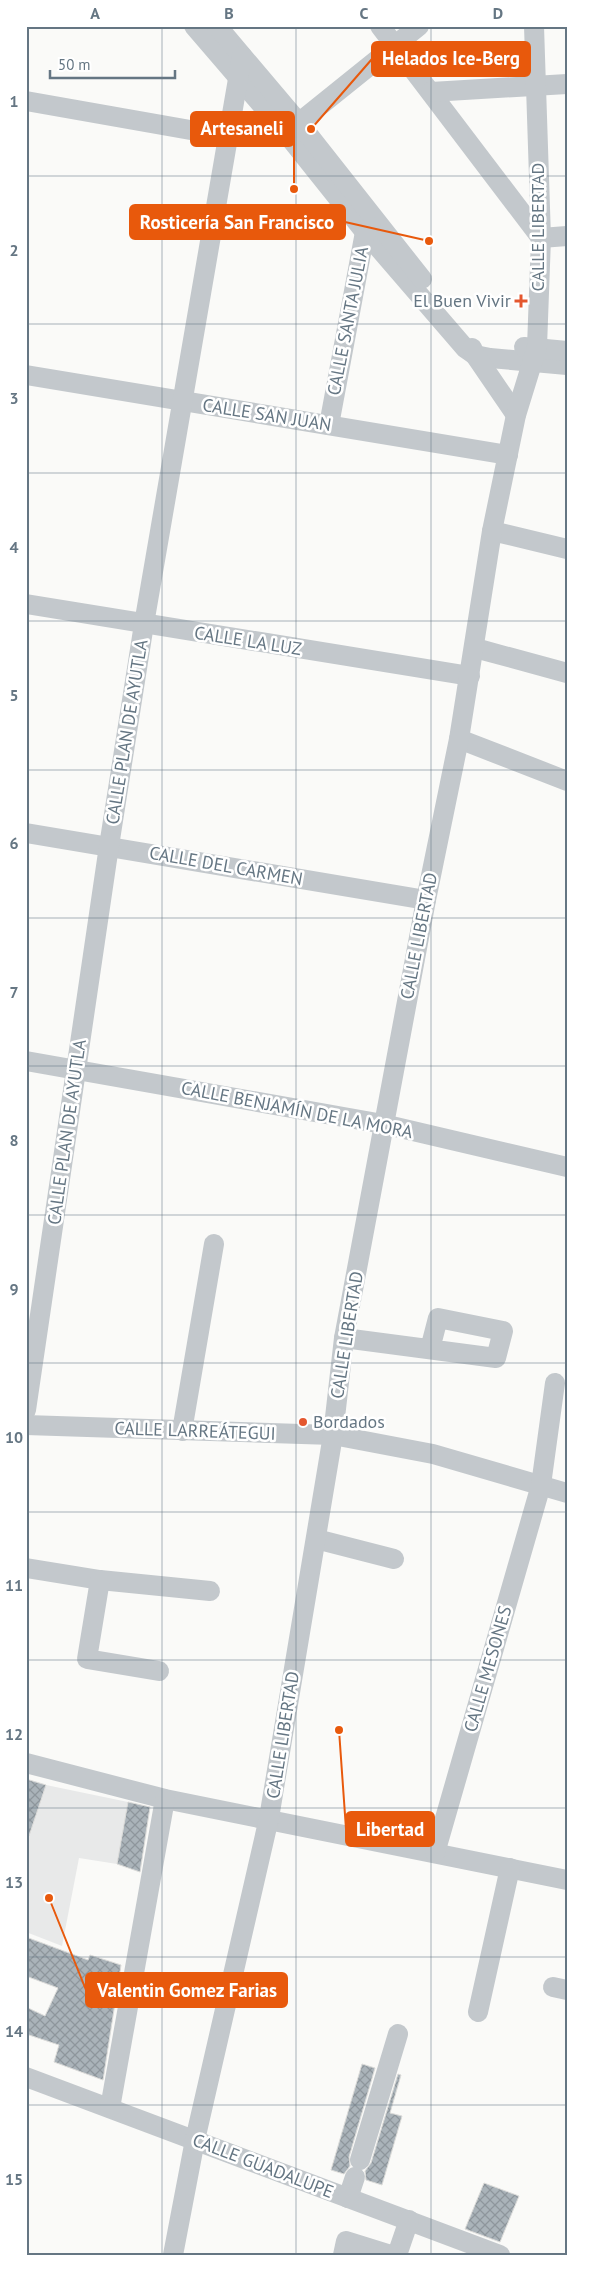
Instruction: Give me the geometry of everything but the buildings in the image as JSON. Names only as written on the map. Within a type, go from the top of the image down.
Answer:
[{"type":"street","points":[[194,26],[238,80],[293,128]]},
{"type":"street","points":[[217,26],[242,56],[293,128],[455,338],[475,355],[535,354],[567,351]]},
{"type":"street","points":[[380,26],[541,238],[567,236]]},
{"type":"street","points":[[26,101],[230,137],[293,128],[419,26]]},
{"type":"street","name":"CALLE LIBERTAD","points":[[172,2255],[195,2140],[270,1818],[316,1539],[344,1338],[426,900],[459,739],[475,648],[492,531],[516,415],[535,354],[541,238],[534,26]]},
{"type":"street","name":"CALLE PLAN DE AYUTLA","points":[[26,1410],[109,846],[144,624],[230,137],[242,56]]},
{"type":"street","points":[[431,92],[567,84]]},
{"type":"street","points":[[371,228],[468,336],[475,355],[516,415]]},
{"type":"street","name":"CALLE SANTA JULIA","points":[[329,425],[371,228]]},
{"type":"street","points":[[468,336],[493,346],[535,354],[567,365]]},
{"type":"street","name":"CALLE SAN JUAN","points":[[26,375],[508,454]]},
{"type":"street","points":[[492,531],[567,548]]},
{"type":"street","name":"CALLE LA LUZ","points":[[26,604],[470,676]]},
{"type":"street","points":[[475,648],[567,673]]},
{"type":"street","points":[[459,739],[567,781]]},
{"type":"street","name":"CALLE DEL CARMEN","points":[[26,832],[426,900]]},
{"type":"street","name":"CALLE BENJAMÍN DE LA MORA","points":[[26,1061],[384,1124],[567,1167]]},
{"type":"street","points":[[182,1431],[214,1244]]},
{"type":"street","points":[[344,1338],[430,1349]]},
{"type":"street","name":"CALLE MESONES","points":[[435,1852],[541,1485],[555,1383]]},
{"type":"street","name":"CALLE LARREÁTEGUI","points":[[26,1425],[332,1435],[433,1454],[567,1493]]},
{"type":"street","points":[[316,1539],[394,1559]]},
{"type":"street","points":[[26,1568],[100,1580],[210,1591]]},
{"type":"street","points":[[100,1580],[87,1660],[159,1671]]},
{"type":"street","points":[[26,1763],[165,1799],[270,1818],[567,1880]]},
{"type":"street","points":[[110,2108],[165,1799]]},
{"type":"street","points":[[478,2012],[510,1868]]},
{"type":"street","points":[[348,2198],[398,2034]]},
{"type":"street","name":"CALLE GUADALUPE","points":[[26,2077],[500,2255]]},
{"type":"street","points":[[397,2255],[409,2220]]},
{"type":"street","points":[[343,2255],[346,2241],[391,2255]]},
{"type":"shaded area","points":[[46,1785],[128,1802],[117,1864],[79,1858],[62,1946],[26,1932],[26,1845]]},
{"type":"place","name":"Helados Ice-Berg","points":[[311,129]]},
{"type":"place","name":"Artesaneli","points":[[294,189]]},
{"type":"place","name":"Rosticería San Francisco","points":[[429,241]]},
{"type":"place","name":"El Buen Vivir","points":[[521,301]]},
{"type":"place","name":"Bordados","points":[[303,1422]]},
{"type":"place","name":"Libertad","points":[[339,1730]]},
{"type":"place","name":"Valentin Gomez Farias","points":[[49,1898]]}]
